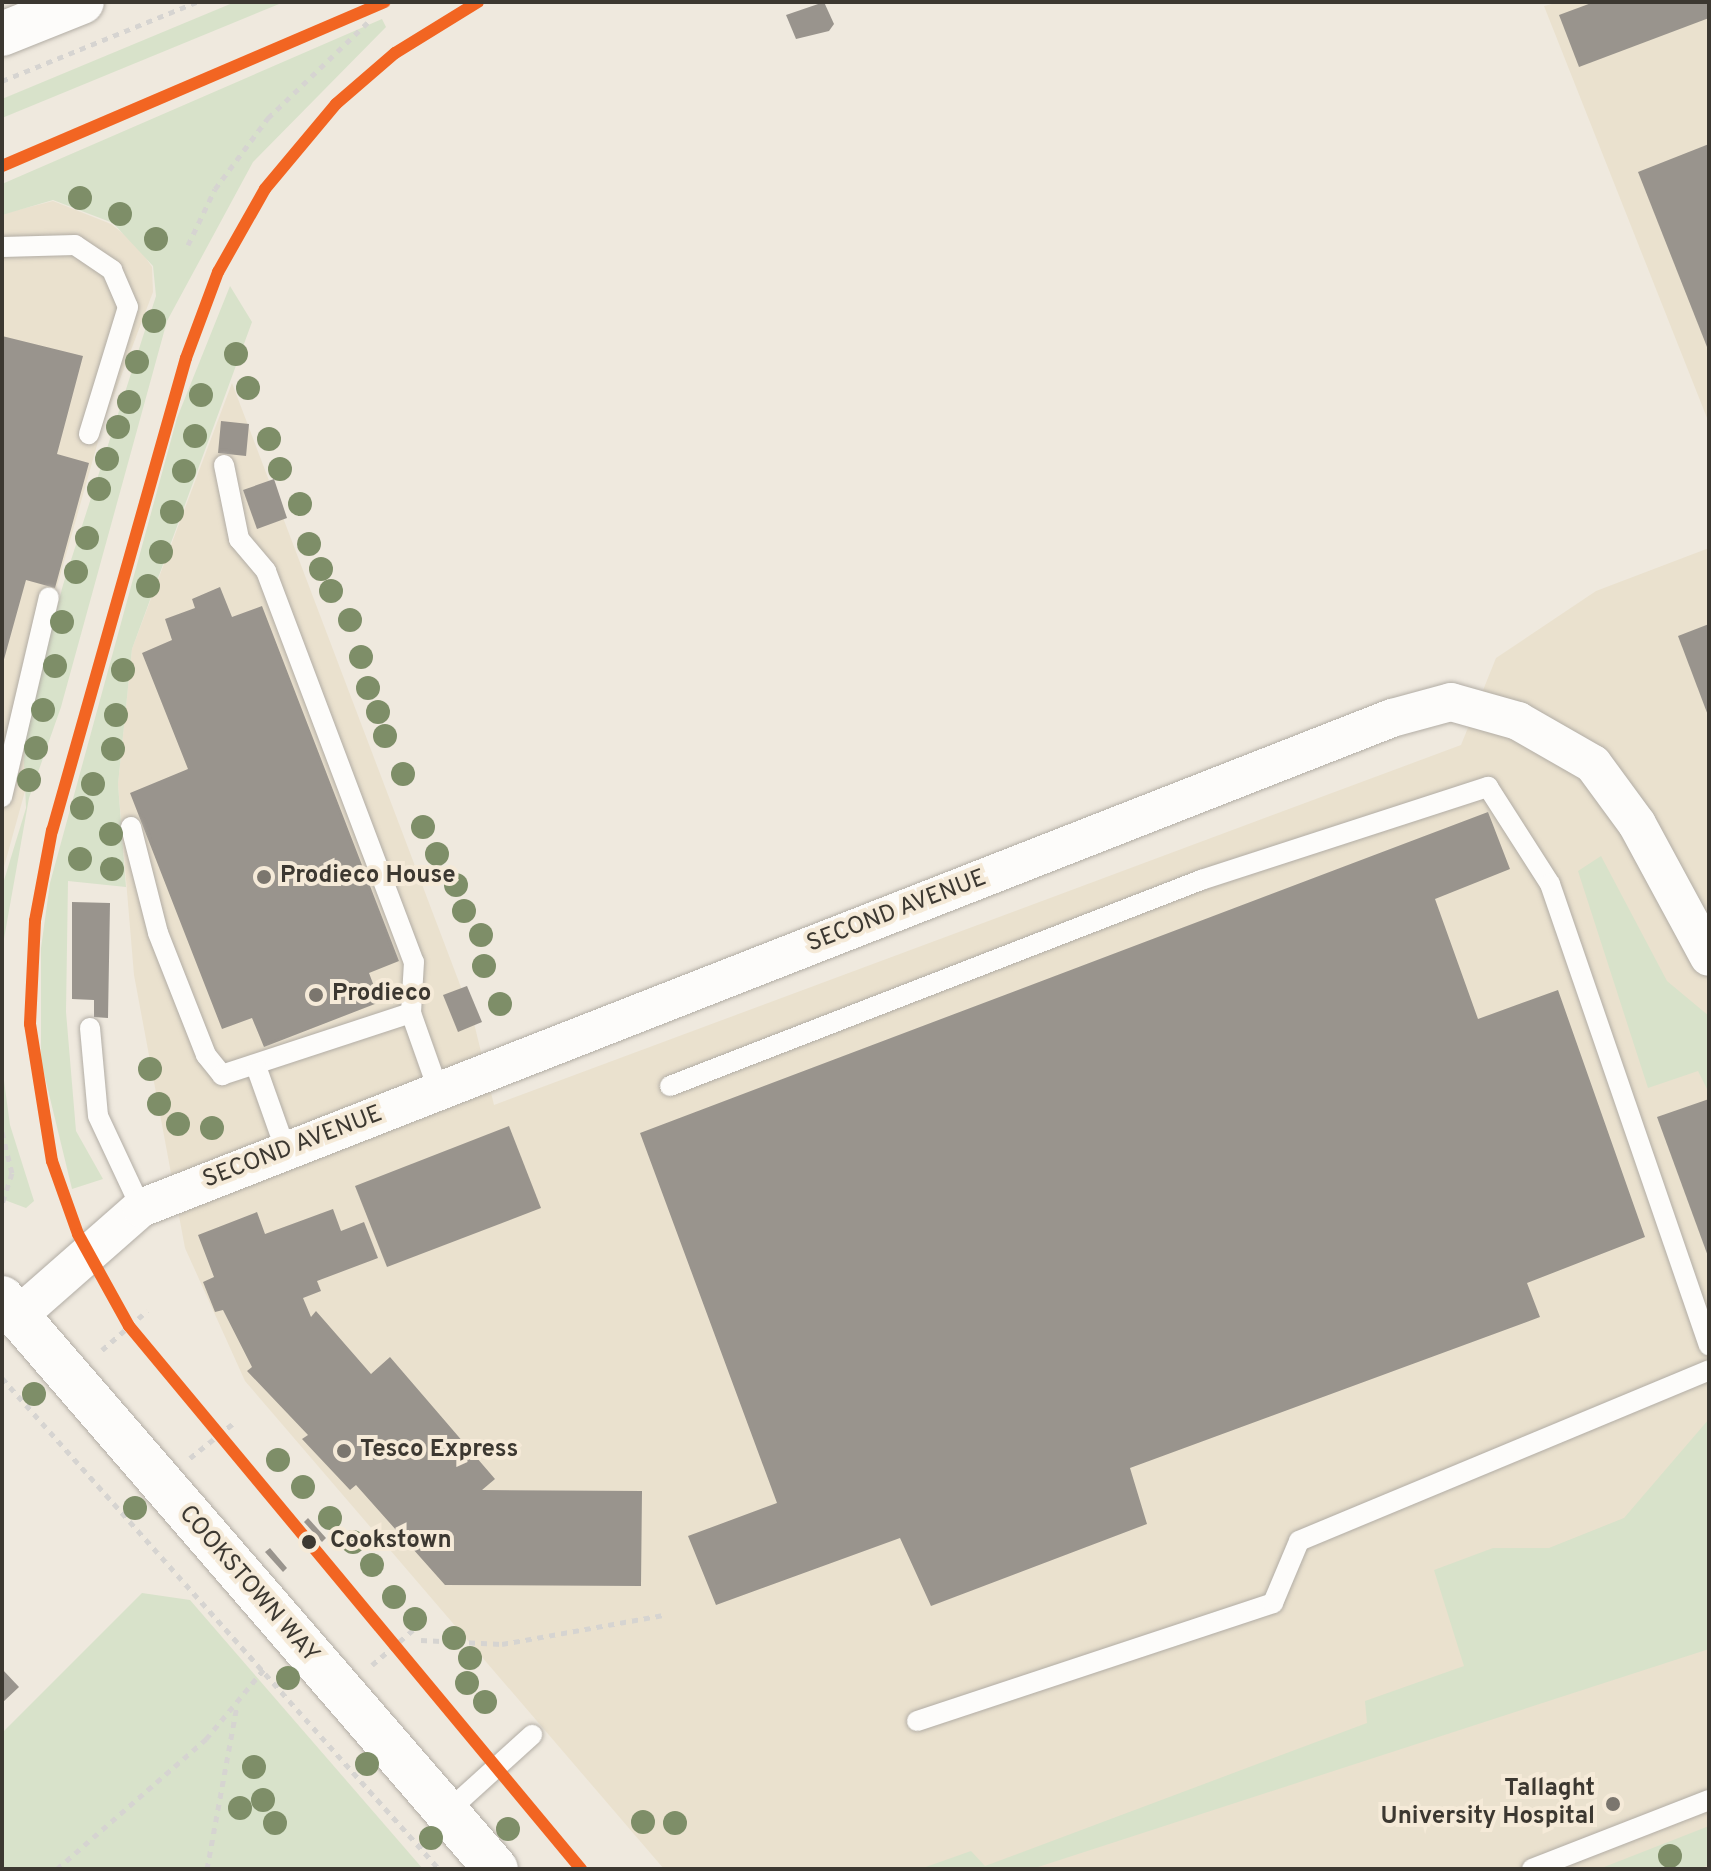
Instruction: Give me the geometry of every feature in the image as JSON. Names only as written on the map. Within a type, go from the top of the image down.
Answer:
[{"type":"street","points":[[2,34],[82,2]]},
{"type":"street","name":"SECOND AVENUE","points":[[10,1306],[141,1208],[1392,718],[1451,702],[1518,721],[1593,764],[1637,824],[1709,957]]},
{"type":"street","name":"COOKSTOWN WAY","points":[[10,1306],[496,1869]]},
{"type":"lane","points":[[2,247],[75,245],[112,270],[128,307],[89,434]]},
{"type":"lane","points":[[224,465],[239,539],[266,571],[414,962],[411,1013],[439,1092]]},
{"type":"lane","points":[[2,797],[49,597]]},
{"type":"lane","points":[[670,1086],[1201,880],[1488,787],[1550,884],[1709,1345]]},
{"type":"lane","points":[[131,827],[158,933],[206,1055],[230,1077],[411,1013]]},
{"type":"lane","points":[[90,1028],[98,1116],[141,1208]]},
{"type":"lane","points":[[257,1069],[286,1151]]},
{"type":"lane","points":[[917,1721],[1273,1603],[1299,1541],[1709,1370]]},
{"type":"lane","points":[[447,1812],[532,1735]]},
{"type":"lane","points":[[1532,1869],[1709,1800]]},
{"type":"path","points":[[2,81],[197,2]]},
{"type":"path","points":[[188,245],[215,189],[268,118],[369,21]]},
{"type":"path","points":[[2,1132],[12,1173],[2,1203]]},
{"type":"path","points":[[2,1378],[157,1559],[195,1589],[439,1869]]},
{"type":"path","points":[[190,1459],[235,1422]]},
{"type":"path","points":[[421,1640],[502,1644],[663,1615]]},
{"type":"path","points":[[368,1668],[413,1630]]},
{"type":"path","points":[[57,1869],[106,1833],[237,1705],[265,1668]]},
{"type":"path","points":[[207,1869],[237,1705]]},
{"type":"shaded area","points":[[1560,2],[1709,2],[1709,423],[1544,6]]},
{"type":"shaded area","points":[[53,201],[111,224],[136,244],[152,267],[153,292],[103,424],[56,590],[28,714],[27,784],[2,874],[2,214]]},
{"type":"shaded area","points":[[232,383],[473,1019],[494,1105],[1461,745],[1496,658],[1596,591],[1709,548],[1709,1869],[664,1869],[245,1381],[185,1248],[134,975],[118,784],[132,649]]},
{"type":"green space","points":[[235,2],[284,2],[2,118],[2,99]]},
{"type":"green space","points":[[382,19],[386,27],[253,162],[167,321],[61,707],[29,798],[2,950],[2,887],[26,808],[23,738],[63,585],[156,296],[153,266],[113,223],[53,200],[2,215],[2,184]]},
{"type":"green space","points":[[230,286],[252,322],[132,649],[118,784],[126,887],[68,881],[66,1012],[76,1131],[103,1179],[72,1189],[41,1061],[41,948],[50,883],[177,418]]},
{"type":"green space","points":[[1601,856],[1667,981],[1709,1016],[1709,1093],[1698,1071],[1648,1088],[1578,871]]},
{"type":"green space","points":[[2,1066],[10,1125],[34,1201],[26,1208],[2,1199]]},
{"type":"green space","points":[[1709,1419],[1709,1649],[1032,1869],[920,1869],[971,1851],[985,1866],[1367,1723],[1365,1701],[1464,1666],[1434,1570],[1493,1548],[1549,1548],[1624,1518]]},
{"type":"green space","points":[[142,1593],[190,1600],[423,1869],[2,1869],[2,1733]]},
{"type":"green space","points":[[1709,1826],[1709,1865],[1698,1869],[1599,1869]]},
{"type":"building","points":[[824,2],[834,24],[829,31],[796,39],[786,15]]},
{"type":"building","points":[[1594,2],[1709,2],[1709,18],[1579,67],[1559,15]]},
{"type":"building","points":[[1709,144],[1709,352],[1638,172]]},
{"type":"building","points":[[2,336],[83,356],[57,454],[89,463],[55,588],[26,580],[3,663]]},
{"type":"building","points":[[221,421],[249,424],[246,456],[218,453]]},
{"type":"building","points":[[274,479],[287,518],[257,529],[243,490]]},
{"type":"building","name":"Prodieco House","points":[[220,587],[232,617],[262,606],[399,961],[369,973],[380,1002],[264,1047],[252,1018],[222,1029],[130,793],[188,769],[142,653],[172,640],[165,619],[195,608],[192,599]]},
{"type":"building","points":[[1709,624],[1709,718],[1678,636]]},
{"type":"building","points":[[1488,812],[1510,869],[1435,899],[1478,1019],[1558,990],[1645,1237],[1527,1283],[1540,1317],[1130,1468],[1147,1524],[931,1606],[900,1538],[716,1605],[688,1536],[777,1503],[640,1133]]},
{"type":"building","points":[[72,902],[110,903],[108,1018],[94,1017],[94,1000],[72,999]]},
{"type":"building","points":[[467,986],[482,1022],[458,1032],[443,995]]},
{"type":"building","points":[[1709,1099],[1709,1259],[1657,1117]]},
{"type":"building","points":[[509,1126],[541,1208],[387,1267],[355,1186]]},
{"type":"building","points":[[333,1209],[341,1231],[364,1222],[378,1258],[317,1281],[321,1291],[303,1298],[311,1317],[316,1311],[371,1374],[390,1357],[495,1479],[482,1490],[642,1491],[641,1586],[445,1585],[356,1485],[350,1490],[302,1439],[308,1435],[247,1371],[252,1367],[223,1310],[215,1312],[203,1282],[214,1277],[198,1235],[257,1212],[265,1234]]},
{"type":"building","points":[[308,1518],[326,1538],[322,1542],[304,1522]]},
{"type":"building","points":[[270,1548],[287,1568],[283,1572],[265,1552]]},
{"type":"building","points":[[2,1669],[19,1687],[2,1703]]},
{"type":"transit line","points":[[2,166],[384,2]]},
{"type":"transit line","points":[[478,2],[395,53],[336,104],[265,189],[218,272],[186,358],[52,830],[35,921],[30,1024],[52,1161],[78,1234],[129,1326],[581,1869]]},
{"type":"place","name":"Prodieco House","points":[[264,877]]},
{"type":"place","name":"Prodieco","points":[[316,995]]},
{"type":"place","name":"Tesco Express","points":[[344,1451]]},
{"type":"place","name":"Cookstown","points":[[309,1542]]},
{"type":"place","name":"Tallaght University Hospital","points":[[1613,1804]]}]
